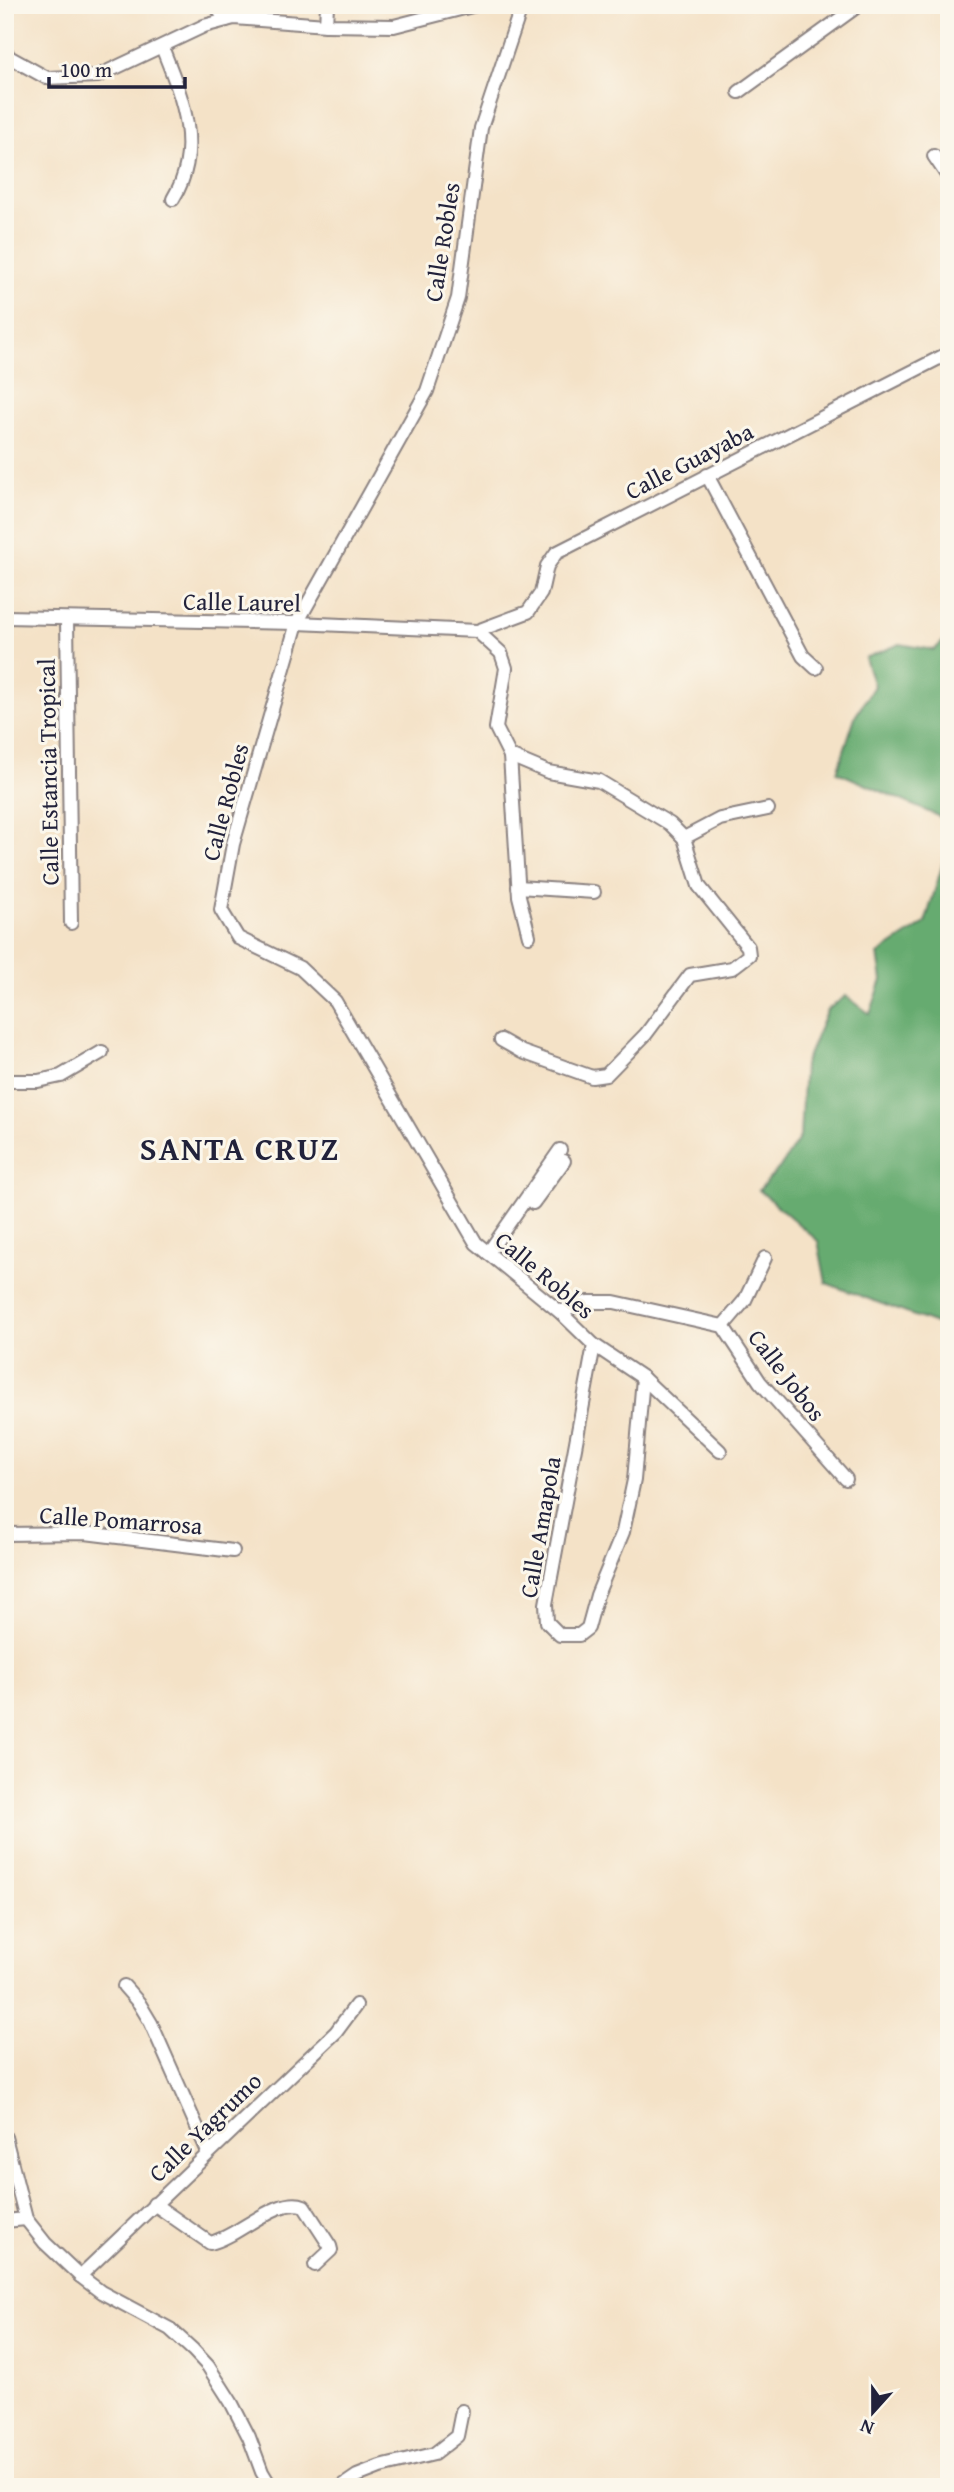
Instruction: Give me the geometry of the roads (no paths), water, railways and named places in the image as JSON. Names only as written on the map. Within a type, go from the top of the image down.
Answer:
[{"type":"street","points":[[215,5],[226,20]]},
{"type":"street","points":[[326,25],[327,5]]},
{"type":"street","points":[[5,50],[9,58],[47,78],[97,76],[204,26],[234,18],[326,25],[394,26],[476,5]]},
{"type":"street","name":"Calle Robles","points":[[523,5],[481,128],[458,298],[428,391],[297,623],[233,844],[221,910],[238,938],[300,968],[335,1001],[476,1243],[561,1312],[594,1345],[643,1378],[720,1451]]},
{"type":"street","points":[[739,92],[859,5]]},
{"type":"street","points":[[162,47],[180,92],[188,122],[187,169],[173,199]]},
{"type":"street","points":[[934,156],[949,178]]},
{"type":"street","name":"Calle Guayaba","points":[[477,631],[528,612],[541,593],[547,566],[555,554],[949,353]]},
{"type":"street","points":[[706,475],[803,656],[816,668]]},
{"type":"street","name":"Calle Laurel","points":[[5,617],[297,623],[477,631]]},
{"type":"street","name":"Calle Estancia Tropical","points":[[67,619],[71,923]]},
{"type":"street","points":[[477,631],[501,653],[506,668],[496,728],[510,756],[518,887],[529,936]]},
{"type":"street","points":[[501,1040],[522,1052],[592,1077],[606,1075],[646,1034],[690,975],[732,968],[750,955],[748,947],[699,886],[684,838],[670,824],[599,780],[548,772],[510,756]]},
{"type":"street","points":[[684,838],[720,819],[768,809]]},
{"type":"street","points":[[518,887],[594,892]]},
{"type":"street","points":[[5,1081],[38,1081],[61,1076],[102,1052]]},
{"type":"street","points":[[491,1255],[562,1156]]},
{"type":"street","points":[[723,1326],[745,1300],[765,1258]]},
{"type":"street","name":"Calle Jobos","points":[[561,1312],[588,1302],[614,1303],[723,1326],[760,1382],[846,1479]]},
{"type":"street","name":"Calle Amapola","points":[[594,1345],[546,1604],[547,1622],[560,1635],[579,1635],[588,1628],[597,1595],[623,1532],[634,1480],[643,1378]]},
{"type":"street","name":"Calle Pomarrosa","points":[[5,1534],[85,1534],[233,1551]]},
{"type":"street","points":[[124,1986],[151,2023],[208,2152]]},
{"type":"street","name":"Calle Yagrumo","points":[[80,2276],[336,2032],[356,2005]]},
{"type":"street","points":[[5,2137],[26,2218],[45,2243],[80,2276],[101,2292],[170,2329],[208,2366],[231,2402],[271,2487]]},
{"type":"street","points":[[154,2204],[210,2243],[283,2206],[298,2203],[304,2206],[330,2246],[331,2250],[315,2265]]},
{"type":"street","points":[[5,2221],[26,2218]]},
{"type":"street","points":[[341,2487],[357,2476],[380,2467],[434,2454],[457,2436],[462,2411]]},
{"type":"district","name":"SANTA CRUZ","points":[[240,1148]]}]
